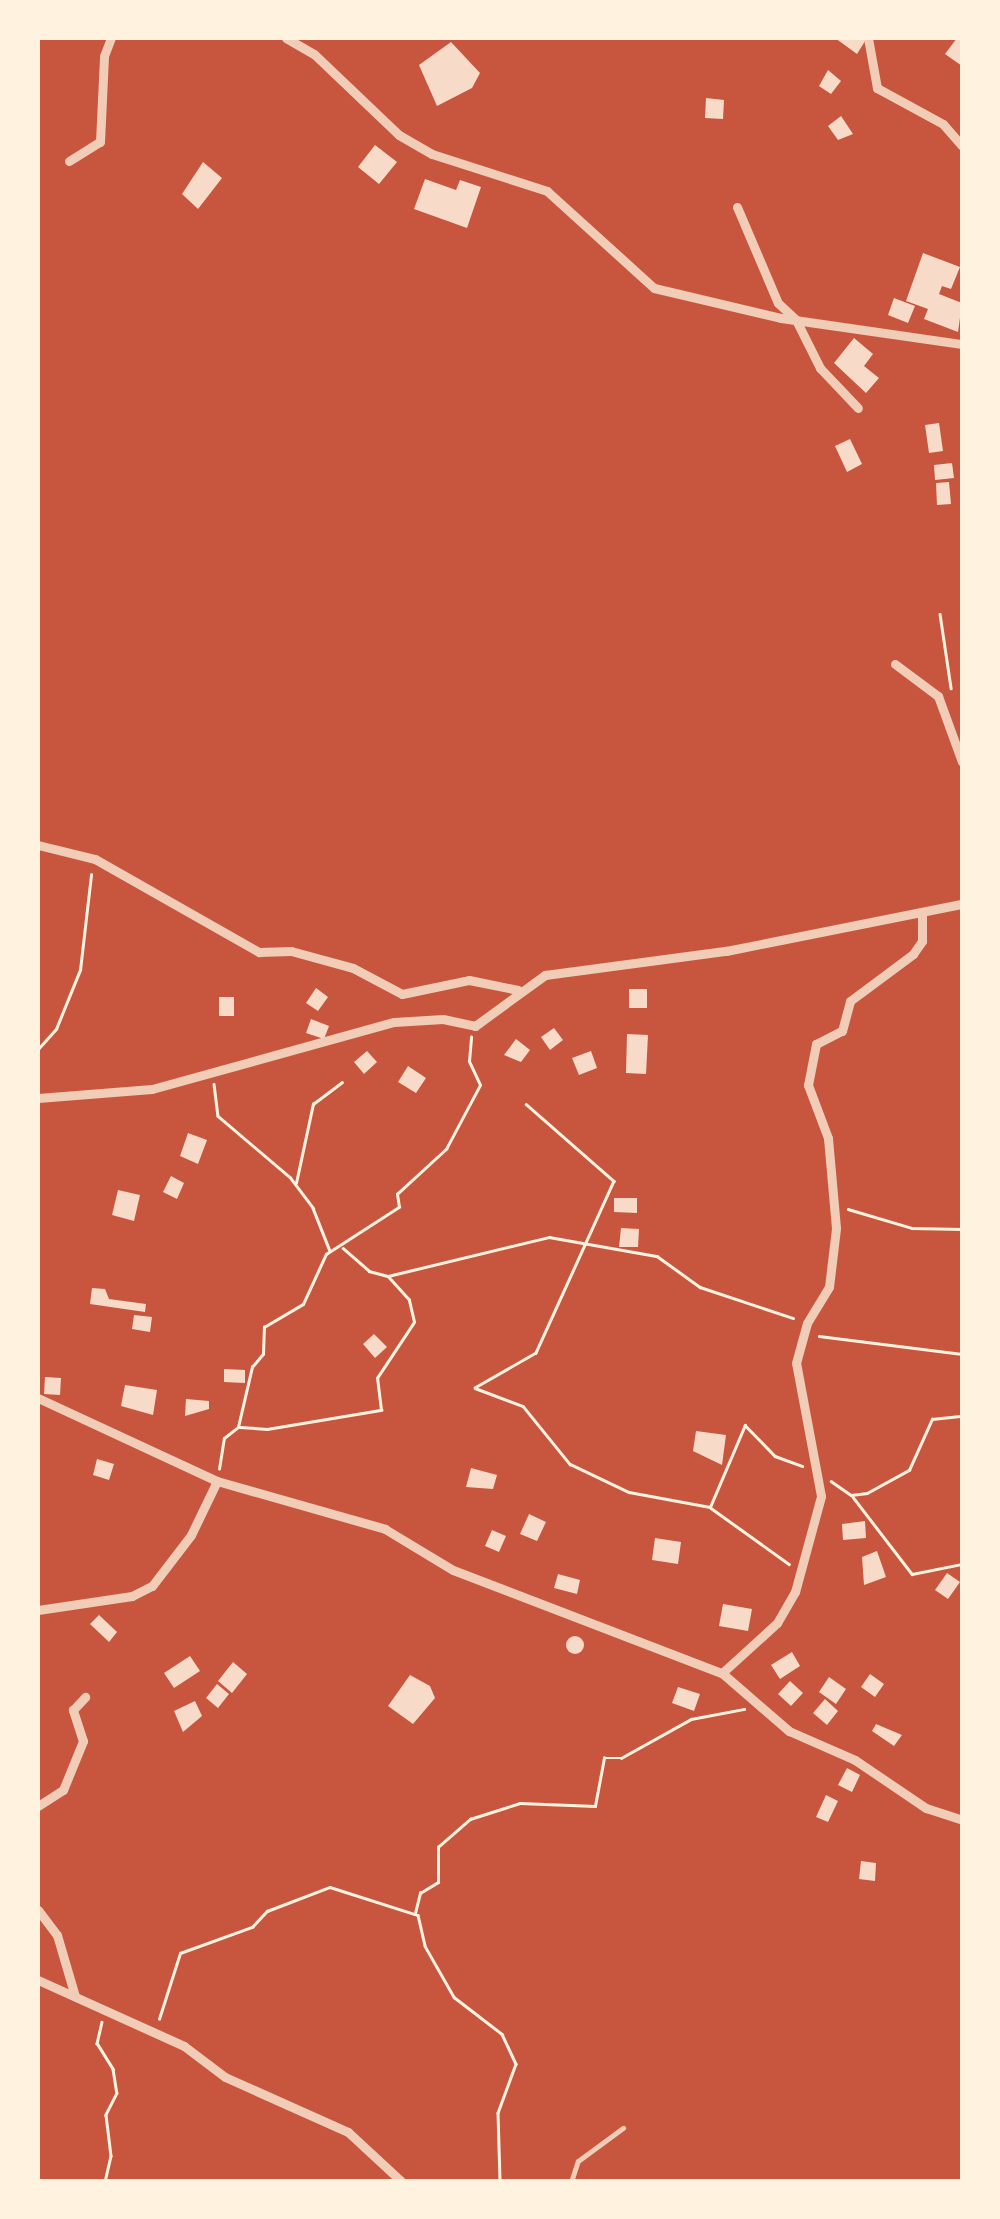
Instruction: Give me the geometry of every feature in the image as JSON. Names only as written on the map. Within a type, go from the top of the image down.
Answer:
[{"type":"street","points":[[69,160],[100,142],[104,56],[111,38]]},
{"type":"street","points":[[286,38],[314,54],[399,134],[432,154],[547,190],[654,288],[796,320],[962,344]]},
{"type":"street","points":[[868,38],[876,88],[943,124],[962,146]]},
{"type":"street","points":[[737,208],[778,303],[796,320],[820,368],[858,408]]},
{"type":"street","points":[[895,664],[938,696],[962,762]]},
{"type":"street","points":[[38,845],[95,859],[260,952],[291,951],[353,968],[402,994],[469,980],[518,990]]},
{"type":"street","points":[[38,1098],[123,1094],[213,1075],[394,1022],[443,1018],[475,1026],[518,990],[544,975],[726,951],[884,915],[922,915],[962,904]]},
{"type":"street","points":[[722,1673],[776,1623],[801,1568],[822,1496],[796,1363],[806,1322],[829,1288],[833,1204],[828,1138],[808,1085],[816,1044],[842,1031],[850,1002],[913,954],[922,941],[922,915]]},
{"type":"street","points":[[38,1398],[217,1480],[385,1529],[453,1570],[722,1673],[789,1731],[855,1760],[926,1808],[962,1820]]},
{"type":"street","points":[[38,1610],[132,1596],[152,1586],[191,1535],[217,1480]]},
{"type":"street","points":[[38,1806],[63,1790],[83,1741],[72,1710],[85,1697]]},
{"type":"street","points":[[38,1910],[57,1935],[76,1996]]},
{"type":"street","points":[[38,1980],[152,2031],[225,2076],[348,2132],[402,2182]]},
{"type":"lane","points":[[572,2182],[578,2160],[623,2128]]},
{"type":"path","points":[[940,614],[949,719]]},
{"type":"path","points":[[38,1049],[56,1029],[80,970],[82,918],[95,859]]},
{"type":"path","points":[[217,1480],[224,1438],[238,1427],[252,1367],[263,1354],[264,1327],[303,1304],[330,1252],[343,1248],[398,1208],[398,1194],[446,1149],[480,1085],[467,1046],[475,1026]]},
{"type":"path","points":[[213,1075],[218,1116],[274,1157],[296,1184],[330,1252]]},
{"type":"path","points":[[296,1184],[314,1104],[328,1086],[342,1082]]},
{"type":"path","points":[[526,1104],[614,1181],[536,1353],[475,1388],[504,1394],[523,1406],[570,1464],[598,1480],[710,1507],[776,1559],[801,1568]]},
{"type":"path","points":[[833,1204],[912,1228],[962,1231]]},
{"type":"path","points":[[343,1248],[369,1271],[388,1276],[549,1237],[656,1256],[700,1287],[806,1322],[823,1337],[962,1354]]},
{"type":"path","points":[[238,1427],[267,1429],[381,1410],[376,1378],[414,1322],[409,1300],[388,1276]]},
{"type":"path","points":[[852,1496],[909,1470],[932,1419],[962,1416]]},
{"type":"path","points":[[710,1507],[745,1425],[775,1456],[817,1472],[852,1496],[912,1574],[962,1564]]},
{"type":"path","points":[[500,2182],[498,2113],[516,2064],[502,2034],[454,1997],[415,1914],[420,1893],[438,1882],[438,1846],[470,1819],[520,1803],[595,1806],[604,1758],[622,1758],[691,1719],[756,1702]]},
{"type":"path","points":[[152,2031],[180,1953],[252,1927],[267,1911],[330,1887],[415,1914]]},
{"type":"path","points":[[104,2181],[112,2156],[106,2116],[117,2092],[113,2069],[97,2043],[106,2009]]},
{"type":"building","points":[[835,38],[867,38],[857,54]]},
{"type":"building","points":[[957,38],[962,38],[962,66],[945,54]]},
{"type":"building","points":[[451,42],[480,73],[472,88],[437,106],[419,65]]},
{"type":"building","points":[[828,70],[841,81],[831,94],[819,86]]},
{"type":"building","points":[[706,98],[724,100],[723,119],[705,118]]},
{"type":"building","points":[[841,116],[853,134],[838,140],[828,126]]},
{"type":"building","points":[[375,145],[397,162],[379,184],[358,167]]},
{"type":"building","points":[[203,162],[222,178],[198,209],[182,194]]},
{"type":"building","points":[[425,179],[456,190],[460,180],[481,187],[467,228],[414,209]]},
{"type":"building","points":[[923,253],[960,267],[951,289],[942,286],[939,294],[962,303],[958,332],[924,319],[928,309],[906,301]]},
{"type":"building","points":[[894,298],[915,306],[908,323],[888,315]]},
{"type":"building","points":[[854,338],[873,354],[864,366],[879,378],[866,393],[834,363]]},
{"type":"building","points":[[939,423],[943,451],[929,453],[925,425]]},
{"type":"building","points":[[850,439],[862,464],[847,472],[835,446]]},
{"type":"building","points":[[952,463],[954,478],[935,480],[934,465]]},
{"type":"building","points":[[949,482],[951,504],[937,505],[936,483]]},
{"type":"building","points":[[316,988],[328,997],[318,1011],[306,1003]]},
{"type":"building","points":[[629,989],[647,989],[647,1008],[629,1008]]},
{"type":"building","points":[[219,997],[234,997],[234,1016],[219,1016]]},
{"type":"building","points":[[311,1019],[329,1026],[324,1039],[306,1033]]},
{"type":"building","points":[[554,1028],[563,1040],[550,1050],[541,1037]]},
{"type":"building","points":[[627,1034],[648,1035],[646,1074],[626,1073]]},
{"type":"building","points":[[516,1039],[530,1050],[521,1062],[504,1055]]},
{"type":"building","points":[[367,1051],[377,1062],[364,1074],[354,1062]]},
{"type":"building","points":[[591,1051],[597,1068],[579,1075],[572,1058]]},
{"type":"building","points":[[408,1066],[426,1078],[416,1093],[398,1082]]},
{"type":"building","points":[[188,1133],[207,1140],[198,1164],[180,1156]]},
{"type":"building","points":[[171,1176],[184,1183],[177,1199],[163,1192]]},
{"type":"building","points":[[118,1190],[140,1195],[134,1221],[112,1215]]},
{"type":"building","points":[[614,1198],[637,1198],[637,1213],[614,1212]]},
{"type":"building","points":[[621,1228],[639,1229],[638,1247],[619,1247]]},
{"type":"building","points":[[92,1288],[105,1289],[109,1299],[146,1304],[145,1312],[90,1304]]},
{"type":"building","points":[[134,1315],[152,1317],[150,1332],[132,1329]]},
{"type":"building","points":[[374,1334],[387,1347],[375,1358],[363,1344]]},
{"type":"building","points":[[224,1369],[245,1370],[245,1383],[224,1382]]},
{"type":"building","points":[[45,1377],[61,1378],[60,1395],[44,1394]]},
{"type":"building","points":[[125,1385],[157,1390],[153,1415],[121,1406]]},
{"type":"building","points":[[186,1399],[209,1401],[209,1409],[185,1416]]},
{"type":"building","points":[[696,1431],[726,1435],[722,1465],[693,1451]]},
{"type":"building","points":[[97,1459],[114,1464],[109,1480],[93,1475]]},
{"type":"building","points":[[471,1468],[497,1475],[493,1489],[466,1487]]},
{"type":"building","points":[[529,1514],[546,1522],[537,1541],[520,1534]]},
{"type":"building","points":[[865,1521],[866,1538],[843,1540],[842,1524]]},
{"type":"building","points":[[492,1530],[506,1536],[499,1552],[485,1546]]},
{"type":"building","points":[[655,1538],[681,1542],[678,1564],[652,1560]]},
{"type":"building","points":[[877,1551],[886,1577],[864,1585],[862,1557]]},
{"type":"building","points":[[947,1573],[960,1582],[948,1599],[935,1590]]},
{"type":"building","points":[[558,1574],[580,1580],[577,1594],[554,1588]]},
{"type":"building","points":[[723,1604],[752,1609],[748,1631],[719,1626]]},
{"type":"building","points":[[99,1615],[117,1632],[109,1642],[90,1624]]},
{"type":"building","points":[[575,1636],[584,1645],[575,1654],[566,1645]]},
{"type":"building","points":[[792,1652],[800,1666],[780,1679],[771,1665]]},
{"type":"building","points":[[190,1656],[200,1671],[174,1688],[164,1673]]},
{"type":"building","points":[[233,1662],[247,1674],[232,1693],[218,1681]]},
{"type":"building","points":[[870,1674],[884,1684],[875,1697],[861,1687]]},
{"type":"building","points":[[410,1675],[430,1686],[435,1698],[413,1724],[388,1706]]},
{"type":"building","points":[[829,1677],[846,1689],[836,1704],[819,1692]]},
{"type":"building","points":[[790,1681],[803,1693],[791,1706],[778,1694]]},
{"type":"building","points":[[217,1684],[229,1694],[218,1708],[206,1698]]},
{"type":"building","points":[[678,1687],[700,1694],[694,1711],[672,1703]]},
{"type":"building","points":[[825,1699],[838,1711],[827,1725],[813,1713]]},
{"type":"building","points":[[195,1701],[202,1716],[183,1732],[174,1711]]},
{"type":"building","points":[[876,1724],[902,1735],[894,1746],[872,1731]]},
{"type":"building","points":[[847,1768],[860,1775],[852,1792],[838,1785]]},
{"type":"building","points":[[826,1795],[838,1801],[828,1822],[816,1817]]},
{"type":"building","points":[[861,1861],[876,1863],[875,1881],[859,1879]]}]
